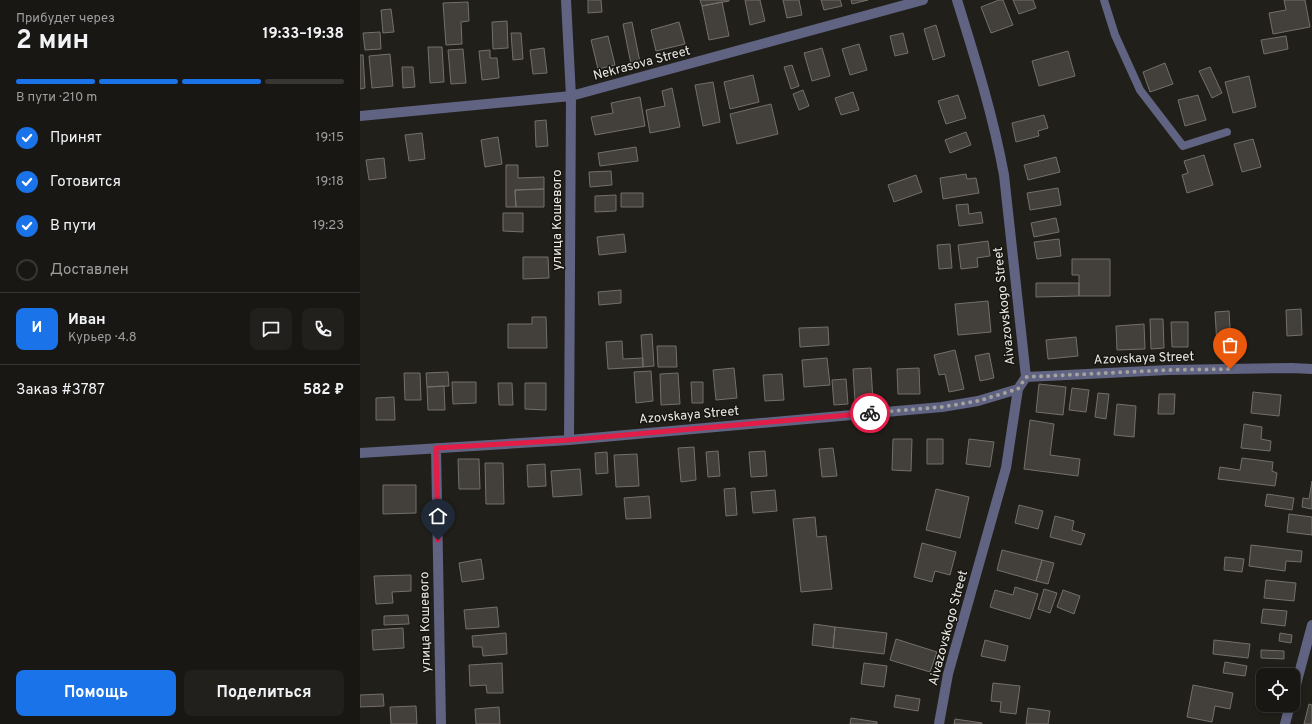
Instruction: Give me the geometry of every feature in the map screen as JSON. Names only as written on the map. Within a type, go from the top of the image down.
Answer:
[{"type":"street","name":"улица Кошевого","points":[[566,0],[572,96],[569,440]]},
{"type":"street","name":"Nekrasova Street","points":[[360,116],[572,96],[923,0]]},
{"type":"street","name":"Aivazovskogo Street","points":[[939,724],[948,674],[1006,468],[1018,389],[1026,377],[1003,167],[989,108],[957,0]]},
{"type":"street","name":"Azovskaya Street","points":[[1026,377],[1168,370],[1292,368],[1312,370]]},
{"type":"street","name":"Azovskaya Street","points":[[360,453],[569,440],[942,407],[978,401],[1018,389]]},
{"type":"street","name":"улица Кошевого","points":[[436,448],[441,724]]},
{"type":"street","points":[[1300,670],[1312,625]]},
{"type":"street","points":[[1285,724],[1288,712]]},
{"type":"lane","points":[[1104,0],[1115,34],[1140,90],[1183,146],[1227,132]]},
{"type":"building","points":[[588,0],[601,0],[602,12],[588,13]]},
{"type":"building","points":[[700,0],[729,0],[729,1],[702,6]]},
{"type":"building","points":[[745,0],[760,0],[765,21],[750,25]]},
{"type":"building","points":[[783,0],[799,0],[802,15],[787,18]]},
{"type":"building","points":[[821,0],[840,0],[842,6],[824,10]]},
{"type":"building","points":[[851,0],[868,0],[852,4]]},
{"type":"building","points":[[999,0],[1003,0],[1013,25],[991,33],[981,7]]},
{"type":"building","points":[[1013,0],[1033,0],[1036,8],[1019,14]]},
{"type":"building","points":[[1284,0],[1305,0],[1310,27],[1273,34],[1269,13],[1286,10]]},
{"type":"building","points":[[468,2],[469,21],[461,22],[462,44],[446,45],[443,3]]},
{"type":"building","points":[[722,2],[729,36],[709,40],[702,6]]},
{"type":"building","points":[[391,9],[394,32],[383,33],[381,10]]},
{"type":"building","points":[[507,21],[508,48],[493,49],[492,22]]},
{"type":"building","points":[[632,22],[640,62],[631,64],[623,24]]},
{"type":"building","points":[[679,22],[685,44],[656,51],[651,30]]},
{"type":"building","points":[[936,25],[945,56],[933,60],[924,29]]},
{"type":"building","points":[[380,32],[381,49],[365,50],[363,33]]},
{"type":"building","points":[[511,33],[521,33],[523,59],[513,60]]},
{"type":"building","points":[[903,33],[908,53],[895,56],[890,36]]},
{"type":"building","points":[[608,36],[615,65],[598,69],[591,40]]},
{"type":"building","points":[[1286,36],[1288,49],[1264,54],[1261,40]]},
{"type":"building","points":[[859,44],[867,70],[850,75],[842,49]]},
{"type":"building","points":[[428,47],[442,47],[444,82],[430,83]]},
{"type":"building","points":[[544,48],[547,73],[533,74],[530,50]]},
{"type":"building","points":[[822,48],[830,76],[812,81],[804,53]]},
{"type":"building","points":[[463,49],[466,83],[451,84],[448,50]]},
{"type":"building","points":[[490,50],[490,58],[497,58],[499,78],[482,80],[479,51]]},
{"type":"building","points":[[1068,51],[1075,76],[1039,86],[1032,61]]},
{"type":"building","points":[[390,54],[393,86],[372,88],[369,56]]},
{"type":"building","points":[[360,55],[363,55],[365,88],[360,89]]},
{"type":"building","points":[[1165,63],[1173,84],[1150,92],[1143,72]]},
{"type":"building","points":[[792,65],[799,86],[791,89],[784,67]]},
{"type":"building","points":[[402,67],[413,67],[415,87],[403,88]]},
{"type":"building","points":[[1210,67],[1222,93],[1212,98],[1199,71]]},
{"type":"building","points":[[753,75],[759,102],[730,109],[724,82]]},
{"type":"building","points":[[1249,76],[1256,107],[1233,113],[1225,82]]},
{"type":"building","points":[[713,82],[720,122],[703,126],[695,85]]},
{"type":"building","points":[[672,88],[680,127],[650,133],[646,110],[665,106],[662,91]]},
{"type":"building","points":[[803,90],[809,106],[799,110],[793,94]]},
{"type":"building","points":[[853,92],[859,110],[841,115],[835,98]]},
{"type":"building","points":[[958,95],[966,118],[946,124],[938,101]]},
{"type":"building","points":[[1198,95],[1206,120],[1185,126],[1178,100]]},
{"type":"building","points":[[640,97],[645,126],[595,135],[591,117],[613,113],[611,103]]},
{"type":"building","points":[[771,104],[778,134],[737,144],[730,114]]},
{"type":"building","points":[[1044,115],[1048,128],[1038,131],[1039,136],[1016,142],[1012,123]]},
{"type":"building","points":[[546,120],[548,146],[536,147],[535,121]]},
{"type":"building","points":[[966,132],[971,145],[950,153],[945,140]]},
{"type":"building","points":[[422,133],[425,159],[409,161],[405,135]]},
{"type":"building","points":[[498,137],[502,164],[485,167],[481,140]]},
{"type":"building","points":[[1253,139],[1261,167],[1242,172],[1234,144]]},
{"type":"building","points":[[636,147],[638,161],[600,166],[598,153]]},
{"type":"building","points":[[1204,155],[1213,185],[1187,193],[1182,175],[1188,173],[1184,161]]},
{"type":"building","points":[[1056,157],[1060,172],[1028,180],[1024,165]]},
{"type":"building","points":[[384,158],[386,178],[369,180],[366,160]]},
{"type":"building","points":[[506,165],[518,165],[518,178],[544,177],[544,189],[515,190],[516,207],[506,207]]},
{"type":"building","points":[[611,171],[612,185],[590,187],[589,172]]},
{"type":"building","points":[[966,174],[967,179],[976,178],[979,193],[943,199],[940,178]]},
{"type":"building","points":[[916,175],[922,192],[894,202],[888,185]]},
{"type":"building","points":[[1058,188],[1061,205],[1030,210],[1027,193]]},
{"type":"building","points":[[544,189],[544,207],[516,207],[515,190]]},
{"type":"building","points":[[621,193],[643,193],[643,207],[621,207]]},
{"type":"building","points":[[616,195],[616,211],[595,212],[595,196]]},
{"type":"building","points":[[968,204],[969,214],[981,212],[983,223],[959,226],[956,205]]},
{"type":"building","points":[[503,213],[523,213],[523,232],[503,231]]},
{"type":"building","points":[[1056,218],[1059,232],[1034,237],[1031,223]]},
{"type":"building","points":[[624,234],[626,252],[599,255],[597,237]]},
{"type":"building","points":[[1059,239],[1061,256],[1037,259],[1034,242]]},
{"type":"building","points":[[988,241],[990,256],[977,258],[978,267],[961,269],[958,245]]},
{"type":"building","points":[[950,244],[952,268],[939,269],[937,245]]},
{"type":"building","points":[[523,257],[548,257],[549,278],[523,279]]},
{"type":"building","points":[[1072,259],[1110,259],[1110,296],[1079,296],[1079,275],[1072,275]]},
{"type":"building","points":[[1036,283],[1079,283],[1079,296],[1036,297]]},
{"type":"building","points":[[621,290],[621,303],[599,305],[598,292]]},
{"type":"building","points":[[988,301],[991,332],[958,335],[955,304]]},
{"type":"building","points":[[1301,309],[1302,335],[1287,336],[1286,310]]},
{"type":"building","points":[[1229,311],[1231,344],[1217,345],[1215,312]]},
{"type":"building","points":[[532,317],[546,317],[547,348],[508,348],[508,324],[532,324]]},
{"type":"building","points":[[1150,319],[1163,319],[1164,348],[1151,349]]},
{"type":"building","points":[[1171,322],[1188,322],[1188,347],[1172,347]]},
{"type":"building","points":[[1144,324],[1145,349],[1117,350],[1116,326]]},
{"type":"building","points":[[828,327],[829,345],[800,347],[799,328]]},
{"type":"building","points":[[652,334],[654,366],[643,367],[641,335]]},
{"type":"building","points":[[1076,337],[1078,356],[1048,359],[1046,340]]},
{"type":"building","points":[[622,341],[623,359],[643,358],[643,367],[608,369],[606,342]]},
{"type":"building","points":[[657,346],[676,346],[677,367],[658,367]]},
{"type":"building","points":[[955,350],[964,389],[949,392],[945,374],[939,375],[934,355]]},
{"type":"building","points":[[989,353],[994,378],[980,381],[975,356]]},
{"type":"building","points":[[827,358],[830,385],[804,387],[802,360]]},
{"type":"building","points":[[734,368],[737,398],[716,400],[713,370]]},
{"type":"building","points":[[871,368],[873,401],[855,402],[853,369]]},
{"type":"building","points":[[919,368],[920,394],[898,394],[897,369]]},
{"type":"building","points":[[651,371],[653,401],[636,403],[634,372]]},
{"type":"building","points":[[448,372],[449,386],[427,387],[426,373]]},
{"type":"building","points":[[404,373],[420,373],[421,400],[405,400]]},
{"type":"building","points":[[678,373],[680,404],[661,405],[660,374]]},
{"type":"building","points":[[782,374],[784,400],[765,401],[763,375]]},
{"type":"building","points":[[846,379],[848,404],[834,405],[832,380]]},
{"type":"building","points":[[452,382],[476,382],[476,403],[453,404]]},
{"type":"building","points":[[691,382],[703,382],[703,403],[692,403]]},
{"type":"building","points":[[498,383],[512,383],[513,405],[499,405]]},
{"type":"building","points":[[525,383],[546,383],[546,410],[525,409]]},
{"type":"building","points":[[1039,384],[1066,387],[1063,415],[1036,412]]},
{"type":"building","points":[[444,386],[445,410],[428,410],[427,387]]},
{"type":"building","points":[[1072,388],[1089,390],[1086,412],[1069,410]]},
{"type":"building","points":[[1253,392],[1281,395],[1279,416],[1251,413]]},
{"type":"building","points":[[1098,393],[1109,394],[1106,419],[1095,417]]},
{"type":"building","points":[[1159,394],[1175,394],[1174,414],[1158,414]]},
{"type":"building","points":[[394,397],[395,420],[376,420],[376,398]]},
{"type":"building","points":[[1117,404],[1136,406],[1134,437],[1114,435]]},
{"type":"building","points":[[1030,420],[1054,424],[1050,455],[1080,459],[1078,476],[1024,469]]},
{"type":"building","points":[[1244,424],[1262,427],[1261,439],[1271,441],[1270,451],[1241,448]]},
{"type":"building","points":[[893,439],[912,439],[911,471],[892,470]]},
{"type":"building","points":[[927,439],[943,439],[943,464],[927,464]]},
{"type":"building","points":[[969,439],[994,442],[990,467],[966,464]]},
{"type":"building","points":[[694,447],[696,480],[681,482],[678,448]]},
{"type":"building","points":[[833,448],[837,476],[822,477],[819,449]]},
{"type":"building","points":[[718,451],[720,476],[708,477],[706,452]]},
{"type":"building","points":[[765,451],[767,476],[751,477],[749,452]]},
{"type":"building","points":[[607,452],[608,473],[596,474],[595,453]]},
{"type":"building","points":[[637,454],[639,486],[616,487],[614,455]]},
{"type":"building","points":[[1242,458],[1273,462],[1272,471],[1277,473],[1275,486],[1218,479],[1220,467],[1240,470]]},
{"type":"building","points":[[458,459],[479,459],[480,489],[459,489]]},
{"type":"building","points":[[485,463],[503,463],[504,504],[486,504]]},
{"type":"building","points":[[545,464],[546,486],[528,487],[527,465]]},
{"type":"building","points":[[580,469],[582,495],[553,497],[551,471]]},
{"type":"building","points":[[1312,481],[1312,509],[1302,507],[1303,498],[1309,499]]},
{"type":"building","points":[[383,485],[416,485],[416,513],[383,514]]},
{"type":"building","points":[[735,488],[737,515],[726,516],[724,489]]},
{"type":"building","points":[[936,489],[969,497],[960,538],[926,530]]},
{"type":"building","points":[[775,490],[777,511],[753,513],[751,492]]},
{"type":"building","points":[[1267,494],[1294,498],[1292,510],[1265,506]]},
{"type":"building","points":[[649,496],[651,518],[626,519],[624,498]]},
{"type":"building","points":[[1019,505],[1043,511],[1038,529],[1015,523]]},
{"type":"building","points":[[1289,514],[1312,517],[1312,535],[1287,532]]},
{"type":"building","points":[[1055,516],[1074,521],[1072,530],[1085,534],[1081,545],[1050,537]]},
{"type":"building","points":[[815,517],[817,537],[826,536],[832,589],[801,592],[793,519]]},
{"type":"building","points":[[922,543],[956,552],[950,575],[935,571],[932,582],[914,577]]},
{"type":"building","points":[[1251,545],[1302,551],[1301,562],[1286,561],[1285,571],[1249,566]]},
{"type":"building","points":[[1002,550],[1042,560],[1036,581],[997,570]]},
{"type":"building","points":[[1225,557],[1244,559],[1242,572],[1224,570]]},
{"type":"building","points":[[481,559],[484,579],[462,582],[459,563]]},
{"type":"building","points":[[1042,560],[1054,563],[1048,584],[1036,581]]},
{"type":"building","points":[[411,575],[411,591],[392,592],[393,603],[376,604],[374,576]]},
{"type":"building","points":[[1266,580],[1296,583],[1294,601],[1264,598]]},
{"type":"building","points":[[1015,587],[1038,594],[1030,619],[990,607],[995,590],[1013,595]]},
{"type":"building","points":[[1044,589],[1057,593],[1050,613],[1038,609]]},
{"type":"building","points":[[1063,590],[1080,596],[1074,614],[1057,607]]},
{"type":"building","points":[[497,607],[499,627],[466,629],[464,610]]},
{"type":"building","points":[[1263,609],[1287,611],[1285,626],[1261,623]]},
{"type":"building","points":[[408,615],[409,624],[384,625],[384,616]]},
{"type":"building","points":[[814,624],[835,627],[833,648],[812,645]]},
{"type":"building","points":[[835,627],[887,633],[884,654],[833,648]]},
{"type":"building","points":[[403,628],[404,648],[373,650],[372,630]]},
{"type":"building","points":[[506,633],[507,654],[483,656],[482,647],[473,647],[472,636]]},
{"type":"building","points":[[1280,633],[1292,635],[1291,643],[1279,641]]},
{"type":"building","points":[[896,639],[937,652],[930,672],[890,660]]},
{"type":"building","points":[[985,640],[1008,646],[1005,661],[981,656]]},
{"type":"building","points":[[1214,640],[1250,644],[1248,658],[1213,654]]},
{"type":"building","points":[[1261,650],[1284,651],[1284,659],[1261,658]]},
{"type":"building","points":[[1225,662],[1247,666],[1245,676],[1223,673]]},
{"type":"building","points":[[502,663],[503,693],[487,693],[486,685],[470,686],[469,665]]},
{"type":"building","points":[[864,663],[887,666],[884,687],[861,684]]},
{"type":"building","points":[[993,683],[1020,686],[1016,714],[1000,712],[1001,702],[991,701]]},
{"type":"building","points":[[1193,685],[1233,693],[1230,709],[1215,706],[1212,722],[1187,717]]},
{"type":"building","points":[[383,694],[384,706],[360,707],[360,695]]},
{"type":"building","points":[[896,695],[920,699],[918,711],[894,707]]},
{"type":"building","points":[[1309,704],[1312,705],[1312,724],[1304,724]]},
{"type":"building","points":[[416,706],[417,724],[391,724],[390,707]]},
{"type":"building","points":[[499,707],[500,724],[476,724],[475,709]]},
{"type":"building","points":[[1028,708],[1050,711],[1048,724],[1026,724]]},
{"type":"building","points":[[851,718],[877,722],[877,724],[850,724]]},
{"type":"building","points":[[955,719],[982,723],[982,724],[954,724]]},
{"type":"way so far","points":[[870,413],[942,407],[978,401],[1018,389],[1026,377],[1168,370],[1230,369]]},
{"type":"route","points":[[438,540],[436,448],[569,440],[870,413]]}]
